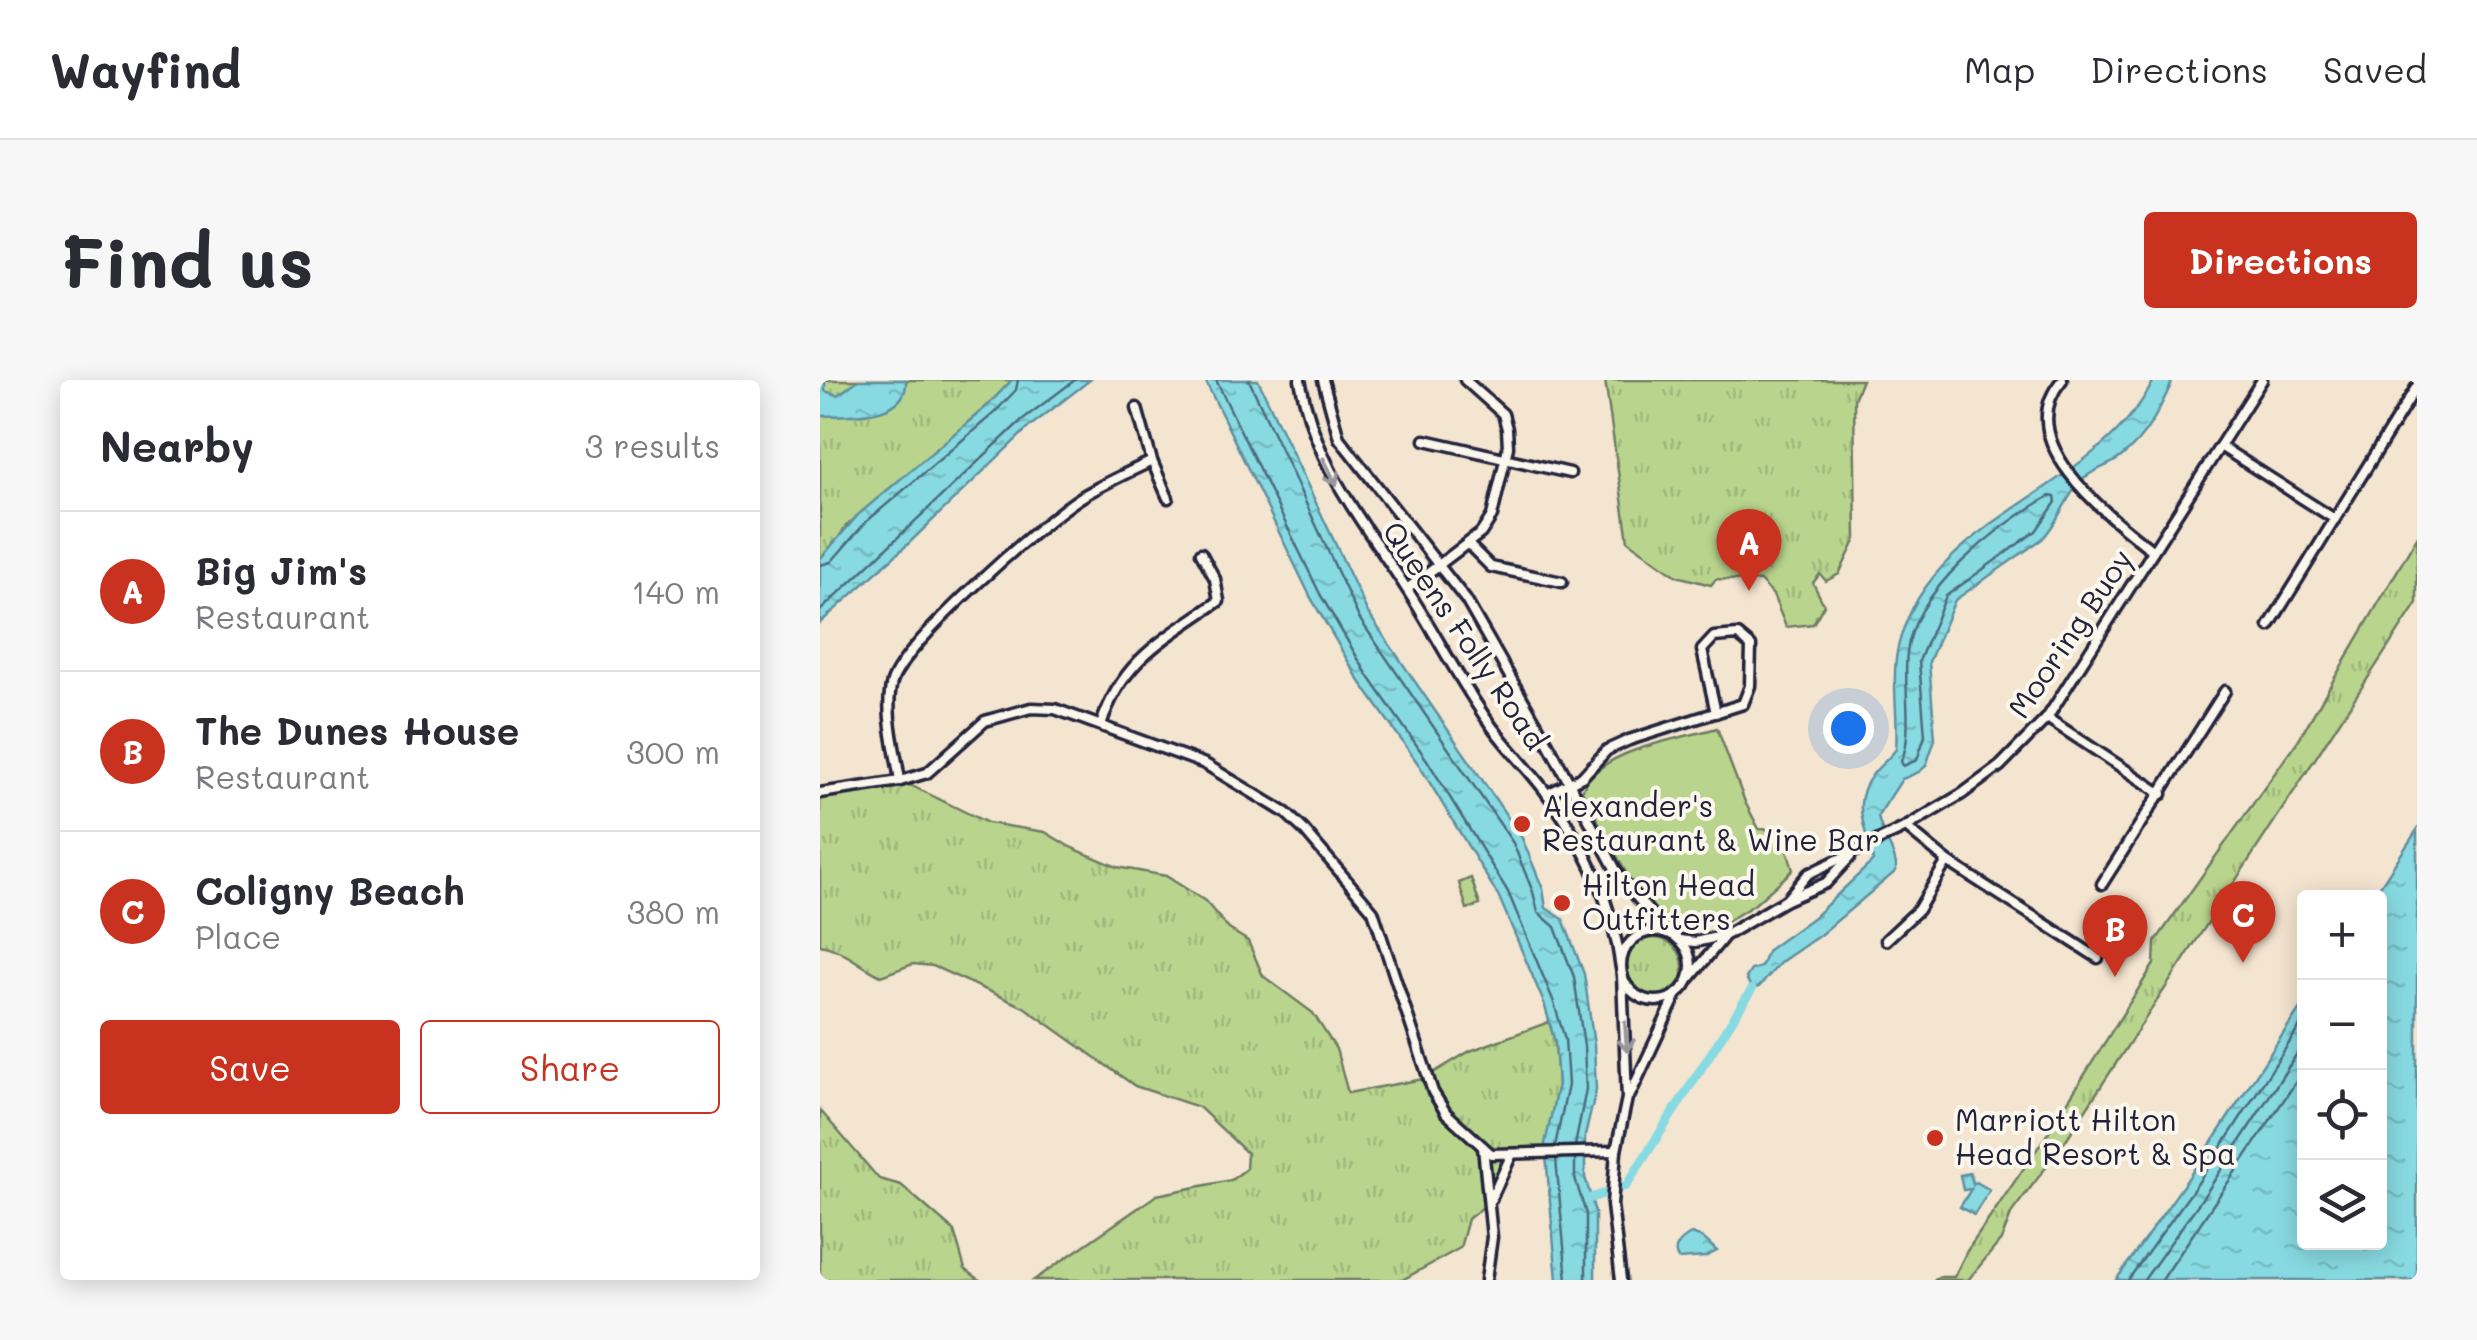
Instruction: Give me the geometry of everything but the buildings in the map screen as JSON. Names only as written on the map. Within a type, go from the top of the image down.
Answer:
[{"type":"street","name":"Queens Folly Road","points":[[1300,380],[1312,430],[1337,487],[1407,589],[1490,724],[1547,794],[1604,894],[1614,922],[1621,971],[1628,1098]]},
{"type":"street","name":"Queens Folly Road","points":[[1323,380],[1339,438],[1466,600],[1625,886],[1667,933]]},
{"type":"street","points":[[1407,589],[1481,533],[1492,516],[1508,447],[1503,414],[1466,380]]},
{"type":"street","points":[[2062,380],[2049,403],[2048,418],[2050,437],[2065,468],[2153,552]]},
{"type":"street","name":"Mooring Buoy","points":[[1786,900],[1808,874],[1962,794],[2000,766],[2047,718],[2262,380]]},
{"type":"street","points":[[2269,626],[2417,386]]},
{"type":"street","points":[[1137,408],[1152,462],[1168,498]]},
{"type":"street","points":[[1425,440],[1570,473]]},
{"type":"street","points":[[2220,446],[2333,518]]},
{"type":"street","points":[[900,782],[889,704],[892,682],[905,656],[1025,540],[1081,497],[1152,462]]},
{"type":"street","points":[[1468,544],[1491,567],[1562,582]]},
{"type":"street","points":[[1101,726],[1109,700],[1124,674],[1153,647],[1219,601],[1216,579],[1201,553]]},
{"type":"street","points":[[1547,794],[1591,770],[1608,750],[1628,740],[1716,713],[1743,704],[1750,686],[1751,646],[1738,635],[1714,638],[1702,650],[1716,713]]},
{"type":"street","points":[[2102,884],[2225,691]]},
{"type":"street","points":[[820,793],[900,782],[927,774],[985,721],[1030,708],[1055,709],[1204,764],[1286,812],[1373,911],[1432,1092],[1446,1113],[1491,1154],[1616,1151]]},
{"type":"street","points":[[2047,718],[2162,794]]},
{"type":"street","points":[[1906,826],[1946,861],[2098,958]]},
{"type":"street","name":"Mooring Buoy","points":[[1679,940],[1695,942],[1726,935],[1786,900],[1826,883],[1857,851]]},
{"type":"street","points":[[1886,940],[1918,910],[1946,861]]},
{"type":"street","points":[[1621,1280],[1612,1205],[1616,1151],[1628,1098],[1678,993],[1686,984],[1690,958],[1679,940],[1667,933],[1647,932],[1634,938],[1622,954],[1621,971],[1630,990],[1644,999],[1662,1000],[1678,993]]},
{"type":"street","name":"Mooring Buoy","points":[[1686,984],[1726,935]]},
{"type":"street","points":[[1483,1147],[1492,1237],[1486,1280]]},
{"type":"street","points":[[1489,1203],[1512,1154]]},
{"type":"green space","points":[[820,380],[1012,380],[986,407],[846,526],[820,559]]},
{"type":"green space","points":[[1605,380],[1862,380],[1854,399],[1856,539],[1839,574],[1826,581],[1820,574],[1813,583],[1824,605],[1813,624],[1786,627],[1773,595],[1760,581],[1716,579],[1711,585],[1677,576],[1628,541]]},
{"type":"green space","points":[[2417,537],[2417,603],[2060,1149],[2012,1212],[2001,1240],[1968,1280],[1935,1280],[1954,1277],[1967,1251],[2048,1133],[2154,964],[2155,942],[2299,739]]},
{"type":"green space","points":[[1717,728],[1759,829],[1781,830],[1793,870],[1755,904],[1723,924],[1694,923],[1658,915],[1632,884],[1582,791],[1604,765],[1621,756]]},
{"type":"green space","points":[[910,785],[988,823],[1045,832],[1117,867],[1166,876],[1205,901],[1229,929],[1248,941],[1263,976],[1313,1013],[1336,1049],[1348,1093],[1423,1079],[1470,1051],[1549,1022],[1555,1042],[1558,1084],[1545,1148],[1521,1149],[1498,1195],[1468,1219],[1460,1248],[1402,1280],[1034,1280],[1157,1195],[1231,1180],[1246,1169],[1247,1153],[1199,1107],[1135,1086],[1024,1007],[933,966],[913,964],[881,976],[820,945],[820,797]]},
{"type":"green space","points":[[1471,878],[1480,905],[1467,909],[1459,883]]},
{"type":"green space","points":[[1654,938],[1674,947],[1683,967],[1674,987],[1654,996],[1634,987],[1625,967],[1634,947]]},
{"type":"green space","points":[[820,1110],[879,1179],[901,1185],[954,1231],[965,1269],[980,1280],[820,1280]]},
{"type":"water","points":[[820,380],[825,380],[825,391],[838,395],[858,380],[906,380],[898,402],[887,408],[820,416]]},
{"type":"water","points":[[1012,380],[1090,380],[1029,427],[820,623],[820,559],[859,514],[986,407]]},
{"type":"water","points":[[1205,380],[1258,380],[1368,613],[1522,838],[1543,889],[1546,908],[1563,919],[1584,974],[1594,1045],[1596,1090],[1585,1136],[1585,1177],[1595,1212],[1595,1280],[1557,1280],[1545,1144],[1558,1084],[1555,1042],[1544,1003],[1499,897],[1419,765],[1359,680],[1311,598]]},
{"type":"water","points":[[2154,380],[2173,380],[2138,441],[2081,481],[2042,539],[1955,600],[1929,662],[1935,739],[1926,766],[1902,779],[1878,816],[1896,871],[1752,989],[1746,978],[1751,970],[1761,967],[1768,950],[1814,917],[1873,861],[1862,817],[1862,796],[1873,774],[1896,749],[1896,656],[1918,599],[1946,563],[1980,532],[2095,450],[2128,418]]},
{"type":"water","points":[[2417,830],[2417,1280],[2116,1280],[2297,1013],[2297,1250],[2387,1250],[2387,890],[2378,890]]},
{"type":"water","points":[[1970,1173],[1973,1184],[1990,1190],[1974,1215],[1960,1207],[1971,1189],[1963,1190],[1960,1175]]},
{"type":"water","points":[[1691,1234],[1703,1238],[1717,1251],[1705,1257],[1678,1259],[1678,1245]]},
{"type":"waterway","points":[[1591,1198],[1626,1186],[1752,989]]},
{"type":"place","name":"Big Jim's","points":[[1749,591]]},
{"type":"place","name":"Alexander's Restaurant & Wine Bar","points":[[1522,824]]},
{"type":"place","name":"Hilton Head Outfitters","points":[[1562,903]]},
{"type":"place","name":"Coligny Beach","points":[[2243,963]]},
{"type":"place","name":"The Dunes House","points":[[2115,977]]},
{"type":"place","name":"Marriott Hilton Head Resort & Spa","points":[[1935,1138]]}]
